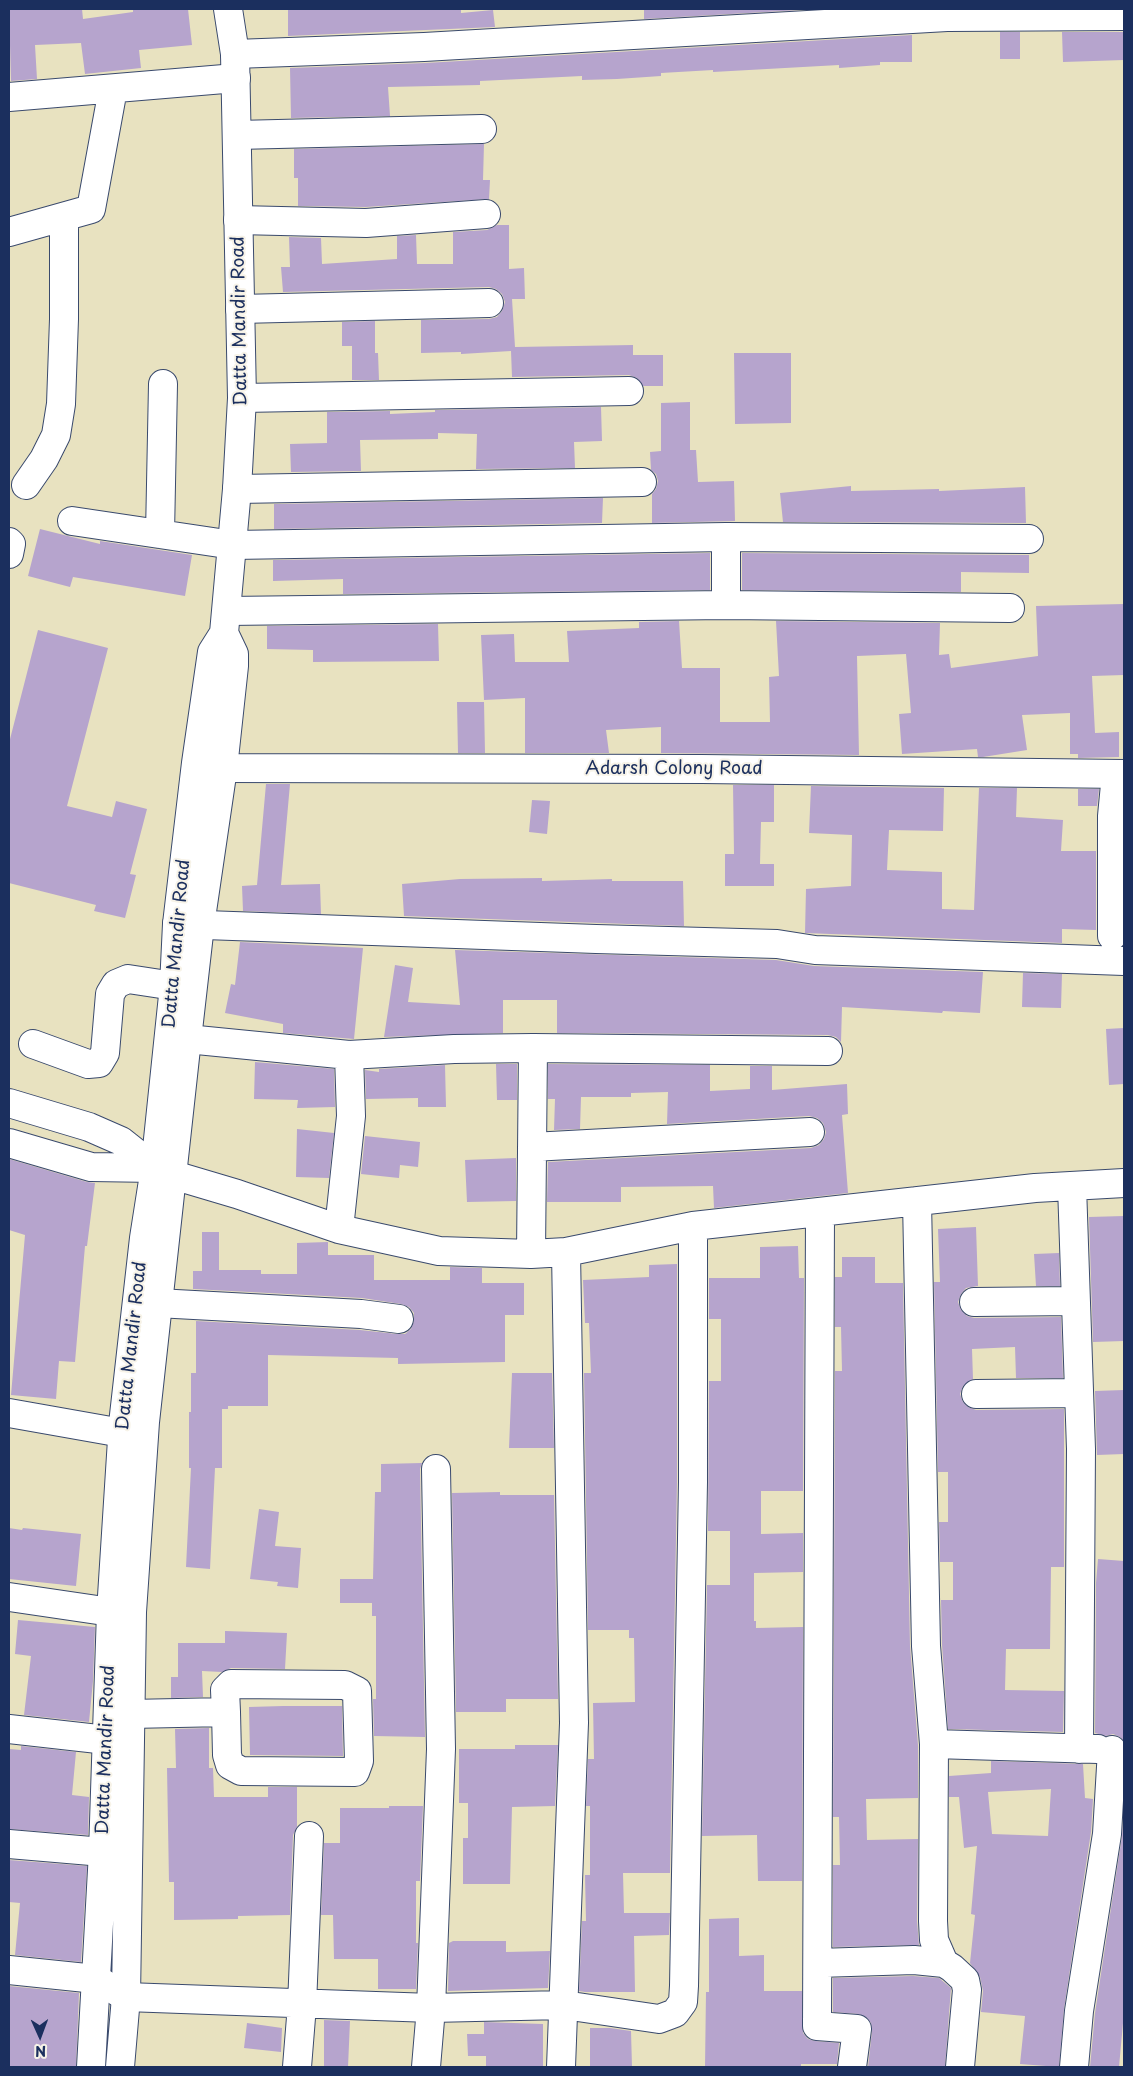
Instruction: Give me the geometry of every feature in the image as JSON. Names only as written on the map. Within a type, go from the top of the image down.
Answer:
[{"type":"street","name":"Datta Mandir Road","points":[[120,2067],[126,1997],[132,1612],[157,1304],[174,986],[223,768],[234,654],[226,622],[242,398],[235,66],[228,9]]},
{"type":"street","points":[[9,97],[113,89],[235,66],[424,47],[947,17],[1124,16]]},
{"type":"street","points":[[9,232],[91,209],[113,89]]},
{"type":"street","points":[[237,135],[482,129]]},
{"type":"street","points":[[238,220],[366,223],[486,214]]},
{"type":"street","points":[[26,485],[44,459],[56,435],[61,404],[64,217]]},
{"type":"street","points":[[240,309],[489,303]]},
{"type":"street","points":[[160,534],[163,384]]},
{"type":"street","points":[[242,398],[629,392]]},
{"type":"street","points":[[237,489],[642,482]]},
{"type":"street","points":[[72,521],[233,545],[726,537],[1029,539]]},
{"type":"street","points":[[726,537],[726,605]]},
{"type":"street","points":[[9,542],[11,544],[9,554]]},
{"type":"street","points":[[226,622],[726,605],[1010,608]]},
{"type":"street","name":"Datta Mandir Road","points":[[91,2067],[103,1852],[111,1612],[122,1433],[144,1238],[164,1172],[187,1039],[189,924],[196,762],[212,652],[226,622]]},
{"type":"street","name":"Adarsh Colony Road","points":[[196,762],[223,768],[682,768],[1120,774]]},
{"type":"street","points":[[1112,936],[1112,816],[1120,774]]},
{"type":"street","points":[[189,924],[777,944],[815,950],[1124,960]]},
{"type":"street","points":[[33,1044],[88,1064],[99,1062],[105,1054],[110,994],[116,984],[128,979],[174,986]]},
{"type":"street","points":[[187,1039],[349,1055],[454,1049],[533,1048],[828,1051]]},
{"type":"street","points":[[532,1254],[533,1048]]},
{"type":"street","points":[[339,1229],[351,1116],[349,1055]]},
{"type":"street","points":[[9,1103],[89,1127],[121,1141],[164,1172]]},
{"type":"street","points":[[532,1146],[810,1132]]},
{"type":"street","points":[[9,1143],[90,1166],[164,1172],[237,1194],[339,1229],[439,1251],[532,1254],[566,1252],[693,1226],[1035,1188],[1124,1182]]},
{"type":"street","points":[[1072,1186],[1081,1449],[1079,1749]]},
{"type":"street","points":[[918,1201],[926,1646],[934,1744],[934,1940],[944,1963],[965,1980],[967,1990],[960,2067]]},
{"type":"street","points":[[820,1213],[818,2026],[857,2029],[852,2067]]},
{"type":"street","points":[[9,1970],[96,1979],[126,1997],[431,2008],[564,2005],[659,2019],[676,2013],[684,2002],[693,1482],[693,1226]]},
{"type":"street","points":[[561,2067],[574,1723],[566,1252]]},
{"type":"street","points":[[974,1302],[1075,1300]]},
{"type":"street","points":[[157,1304],[361,1314],[399,1319]]},
{"type":"street","points":[[976,1394],[1079,1393]]},
{"type":"street","points":[[9,1414],[122,1433]]},
{"type":"street","points":[[426,2067],[431,2008],[441,1749],[436,1469]]},
{"type":"street","points":[[9,1597],[111,1612]]},
{"type":"street","points":[[231,1684],[345,1685],[357,1691],[360,1761],[355,1772],[241,1771],[230,1765],[227,1755],[226,1712],[225,1690],[231,1684]]},
{"type":"street","points":[[130,1714],[226,1712]]},
{"type":"street","points":[[9,1729],[107,1740]]},
{"type":"street","points":[[934,1744],[1118,1750],[1107,1834],[1079,2011],[1074,2067]]},
{"type":"street","points":[[297,2067],[302,2004],[309,1836]]},
{"type":"street","points":[[9,1844],[103,1852]]},
{"type":"street","points":[[818,1963],[914,1960],[944,1963]]},
{"type":"building","points":[[9,9],[82,9],[83,19],[133,12],[133,9],[188,9],[192,45],[139,50],[141,68],[85,74],[81,43],[35,45],[37,79],[11,81]]},
{"type":"building","points":[[288,9],[461,9],[461,13],[493,10],[495,27],[288,36]]},
{"type":"building","points":[[644,9],[818,9],[644,19]]},
{"type":"building","points":[[1000,32],[1020,32],[1020,59],[1000,59]]},
{"type":"building","points":[[1062,32],[1124,32],[1124,60],[1063,62]]},
{"type":"building","points":[[912,35],[912,62],[880,62],[880,65],[839,68],[839,65],[713,72],[713,70],[661,73],[661,76],[617,79],[582,80],[582,76],[480,81],[480,85],[388,87],[390,116],[291,118],[290,68],[425,63]]},
{"type":"building","points":[[484,144],[483,180],[490,180],[489,199],[366,207],[298,206],[298,178],[294,178],[294,149]]},
{"type":"building","points":[[497,225],[509,225],[509,269],[524,268],[525,299],[512,299],[515,347],[633,345],[633,355],[663,355],[663,386],[643,386],[637,378],[629,375],[512,377],[511,351],[461,354],[461,352],[421,353],[421,320],[489,319],[497,317],[502,311],[505,302],[502,294],[496,289],[489,287],[283,292],[281,267],[290,267],[289,237],[321,238],[322,264],[397,259],[397,236],[416,235],[417,264],[453,264],[453,232],[487,230]]},
{"type":"building","points":[[375,321],[375,353],[378,353],[379,380],[352,380],[352,346],[342,346],[342,322]]},
{"type":"building","points":[[734,353],[791,353],[791,423],[735,424]]},
{"type":"building","points":[[690,402],[690,450],[696,450],[698,482],[734,481],[735,521],[652,523],[652,494],[656,489],[658,481],[656,474],[651,470],[650,452],[661,451],[661,403]]},
{"type":"building","points":[[601,407],[602,441],[574,442],[575,468],[476,469],[477,434],[438,433],[438,439],[360,440],[361,471],[291,472],[290,444],[327,443],[327,412],[390,411],[390,414],[435,412],[435,410]]},
{"type":"building","points":[[851,486],[851,491],[939,489],[939,491],[1025,487],[1026,523],[783,522],[780,493]]},
{"type":"building","points":[[603,498],[602,523],[274,529],[274,504]]},
{"type":"building","points":[[40,529],[100,544],[100,541],[192,555],[185,596],[73,577],[70,587],[28,576]]},
{"type":"building","points":[[710,553],[710,590],[343,594],[343,579],[273,581],[273,560]]},
{"type":"building","points":[[742,553],[1029,555],[1029,573],[961,572],[961,592],[742,590]]},
{"type":"building","points":[[1124,604],[1124,675],[1092,676],[1095,733],[1119,732],[1119,757],[1078,758],[1078,754],[1070,754],[1070,713],[1022,715],[1027,750],[983,757],[978,757],[977,749],[902,754],[899,714],[911,713],[906,654],[857,656],[859,755],[661,753],[661,727],[606,730],[609,753],[525,753],[525,698],[484,700],[481,635],[514,634],[515,662],[569,662],[567,631],[639,628],[639,622],[679,621],[682,668],[720,668],[720,722],[770,722],[769,677],[779,676],[776,621],[940,623],[939,655],[949,654],[951,668],[1038,656],[1036,606]]},
{"type":"building","points":[[438,624],[439,661],[313,662],[313,650],[267,649],[267,626]]},
{"type":"building","points":[[38,630],[108,648],[67,806],[112,817],[116,801],[147,809],[130,874],[136,875],[125,918],[94,911],[96,905],[9,883],[9,743]]},
{"type":"building","points":[[457,702],[484,702],[485,753],[458,753]]},
{"type":"building","points":[[266,784],[290,784],[281,885],[320,884],[321,914],[243,911],[242,886],[257,885]]},
{"type":"building","points":[[733,785],[774,785],[774,822],[761,822],[760,864],[774,864],[774,886],[725,886],[725,854],[734,854]]},
{"type":"building","points":[[811,786],[944,788],[943,831],[889,830],[887,870],[942,872],[942,909],[974,910],[979,788],[1017,788],[1016,817],[1063,820],[1061,851],[1096,851],[1096,930],[1062,929],[1062,943],[805,933],[806,889],[851,886],[852,835],[809,833]]},
{"type":"building","points":[[1078,789],[1099,789],[1097,806],[1078,806]]},
{"type":"building","points":[[532,800],[550,801],[547,834],[529,832]]},
{"type":"building","points":[[542,878],[542,881],[612,879],[612,881],[683,881],[684,926],[404,916],[402,884],[460,879]]},
{"type":"building","points":[[240,942],[363,948],[354,1039],[283,1033],[283,1024],[225,1013],[231,984],[235,985]]},
{"type":"building","points":[[455,950],[776,960],[814,966],[983,972],[980,1013],[943,1011],[942,1013],[842,1007],[841,1042],[836,1037],[828,1035],[557,1033],[557,1000],[503,1000],[503,1033],[384,1037],[395,965],[413,968],[408,1002],[460,1005]]},
{"type":"building","points":[[1023,973],[1062,974],[1061,1008],[1022,1007]]},
{"type":"building","points":[[1124,1028],[1124,1084],[1109,1085],[1106,1029]]},
{"type":"building","points":[[255,1062],[334,1069],[335,1107],[297,1108],[298,1100],[254,1099]]},
{"type":"building","points":[[496,1064],[517,1064],[517,1100],[497,1100]]},
{"type":"building","points":[[548,1064],[710,1065],[710,1091],[750,1089],[750,1066],[772,1066],[772,1090],[847,1084],[848,1114],[842,1115],[848,1193],[714,1208],[713,1186],[621,1187],[621,1202],[547,1202],[548,1162],[811,1148],[819,1145],[824,1139],[826,1132],[823,1123],[817,1118],[809,1116],[667,1124],[668,1092],[631,1093],[631,1097],[581,1097],[580,1129],[554,1130],[555,1099],[548,1099]]},
{"type":"building","points":[[445,1065],[446,1107],[418,1107],[418,1098],[366,1099],[365,1070],[379,1072],[379,1069]]},
{"type":"building","points":[[297,1129],[334,1133],[329,1178],[296,1177]]},
{"type":"building","points":[[365,1136],[420,1142],[418,1167],[400,1165],[399,1178],[361,1174]]},
{"type":"building","points":[[516,1158],[516,1201],[467,1202],[465,1160]]},
{"type":"building","points":[[9,1159],[95,1183],[87,1246],[85,1246],[75,1362],[59,1361],[56,1399],[11,1395],[25,1235],[9,1230]]},
{"type":"building","points":[[1124,1216],[1124,1341],[1093,1342],[1089,1217]]},
{"type":"building","points":[[976,1227],[978,1286],[966,1288],[961,1294],[958,1302],[961,1310],[967,1316],[974,1318],[1061,1317],[1063,1378],[1016,1378],[1015,1347],[972,1349],[973,1379],[963,1386],[960,1394],[963,1402],[968,1407],[976,1410],[1064,1409],[1064,1567],[1051,1567],[1050,1649],[1006,1649],[1005,1690],[1064,1691],[1063,1732],[948,1729],[941,1600],[953,1600],[953,1562],[940,1562],[939,1522],[948,1522],[948,1472],[938,1472],[934,1282],[940,1282],[938,1229]]},
{"type":"building","points":[[202,1232],[219,1232],[219,1270],[261,1270],[261,1274],[297,1274],[297,1243],[328,1242],[328,1255],[374,1255],[374,1280],[450,1280],[450,1267],[482,1268],[482,1283],[524,1283],[524,1315],[505,1315],[505,1362],[398,1364],[398,1358],[268,1355],[268,1406],[228,1406],[228,1409],[222,1409],[222,1468],[215,1468],[210,1569],[186,1567],[191,1468],[189,1468],[189,1412],[191,1412],[191,1373],[196,1373],[196,1321],[405,1334],[411,1329],[414,1313],[409,1307],[401,1304],[362,1298],[193,1289],[193,1271],[202,1271]]},
{"type":"building","points":[[798,1246],[799,1278],[804,1278],[803,1491],[761,1491],[761,1534],[803,1533],[803,1572],[754,1573],[754,1621],[756,1621],[756,1628],[803,1627],[802,1881],[758,1881],[757,1835],[702,1836],[707,1585],[730,1585],[730,1531],[708,1531],[709,1381],[721,1381],[721,1319],[709,1319],[709,1278],[760,1278],[760,1247]]},
{"type":"building","points":[[1059,1253],[1060,1286],[1036,1286],[1034,1254]]},
{"type":"building","points":[[842,1257],[875,1257],[875,1283],[903,1283],[910,1646],[918,1745],[918,1798],[866,1799],[867,1840],[918,1839],[917,1921],[919,1945],[833,1947],[833,1865],[840,1865],[839,1817],[833,1817],[835,1371],[842,1371],[841,1327],[835,1327],[835,1277],[842,1277]]},
{"type":"building","points":[[677,1264],[677,1482],[670,1873],[623,1873],[624,1913],[670,1913],[669,1935],[634,1936],[635,1992],[585,1992],[579,1991],[582,1921],[586,1921],[585,1875],[590,1875],[590,1806],[586,1806],[588,1759],[594,1759],[593,1703],[635,1702],[634,1638],[629,1638],[629,1630],[588,1630],[584,1373],[591,1373],[589,1323],[585,1323],[583,1280],[649,1277],[649,1265]]},
{"type":"building","points":[[512,1373],[552,1373],[554,1448],[509,1448]]},
{"type":"building","points":[[1124,1390],[1124,1454],[1097,1455],[1095,1391]]},
{"type":"building","points":[[422,1463],[420,1469],[425,1737],[374,1736],[373,1699],[376,1699],[376,1616],[372,1616],[372,1603],[340,1603],[340,1579],[373,1579],[375,1492],[381,1492],[381,1464]]},
{"type":"building","points":[[500,1492],[500,1495],[554,1495],[558,1699],[506,1699],[506,1712],[456,1712],[452,1493]]},
{"type":"building","points":[[259,1509],[279,1512],[275,1546],[301,1548],[298,1588],[277,1586],[278,1582],[250,1579]]},
{"type":"building","points":[[9,1528],[81,1534],[76,1586],[9,1579]]},
{"type":"building","points":[[1098,1559],[1124,1561],[1124,1741],[1113,1734],[1106,1736],[1095,1733],[1096,1583]]},
{"type":"building","points":[[18,1620],[95,1627],[89,1722],[24,1715],[31,1656],[15,1654]]},
{"type":"building","points":[[225,1631],[287,1633],[285,1669],[231,1668],[222,1672],[202,1671],[203,1697],[171,1698],[171,1677],[178,1677],[178,1643],[225,1643]]},
{"type":"building","points":[[342,1706],[343,1756],[250,1755],[249,1707]]},
{"type":"building","points":[[209,1728],[209,1768],[213,1768],[214,1797],[268,1797],[268,1787],[297,1787],[297,1827],[293,1835],[290,1915],[238,1916],[238,1919],[174,1920],[174,1882],[169,1882],[167,1768],[176,1768],[175,1729]]},
{"type":"building","points":[[515,1745],[558,1745],[555,1806],[512,1807],[510,1884],[463,1884],[463,1838],[468,1838],[468,1803],[459,1803],[459,1749],[515,1749]]},
{"type":"building","points":[[21,1746],[76,1752],[72,1795],[89,1797],[88,1835],[9,1829],[9,1749],[21,1750]]},
{"type":"building","points":[[991,1761],[1083,1764],[1085,1798],[1093,1799],[1091,1832],[1064,2009],[1059,2067],[1020,2064],[1025,2016],[981,2012],[983,1991],[980,1977],[970,1963],[975,1915],[971,1914],[977,1846],[964,1848],[959,1797],[949,1797],[949,1776],[991,1773]],"holes":[[[1051,1789],[1048,1836],[992,1834],[988,1792]]]},
{"type":"building","points":[[389,1806],[423,1806],[420,1881],[416,1881],[416,1943],[418,1943],[416,1989],[378,1989],[378,1959],[334,1959],[333,1915],[321,1915],[324,1843],[340,1843],[340,1808],[389,1808]]},
{"type":"building","points":[[1124,1807],[1124,2012],[1119,2067],[1090,2067],[1095,2013],[1122,1836]]},
{"type":"building","points":[[9,1860],[87,1866],[81,1962],[15,1955],[20,1903],[9,1902]]},
{"type":"building","points":[[739,1918],[739,1956],[764,1955],[764,1991],[802,1991],[803,2033],[808,2039],[815,2041],[839,2043],[837,2064],[801,2064],[801,2067],[705,2067],[706,1992],[709,1992],[709,1919]]},
{"type":"building","points":[[453,1941],[506,1941],[506,1952],[550,1951],[548,1988],[448,1991],[449,1943]]},
{"type":"building","points":[[913,1976],[939,1978],[951,1988],[945,2067],[868,2067],[872,2031],[871,2023],[866,2017],[859,2014],[833,2012],[833,1978]]},
{"type":"building","points":[[9,1986],[79,1993],[76,2067],[9,2067]]},
{"type":"building","points":[[324,2020],[350,2021],[348,2067],[324,2067]]},
{"type":"building","points":[[484,2022],[543,2024],[543,2067],[486,2067],[486,2056],[468,2056],[467,2034],[484,2034]]},
{"type":"building","points":[[247,2023],[282,2028],[281,2052],[244,2048]]},
{"type":"building","points":[[590,2028],[631,2031],[632,2067],[590,2067]]}]
